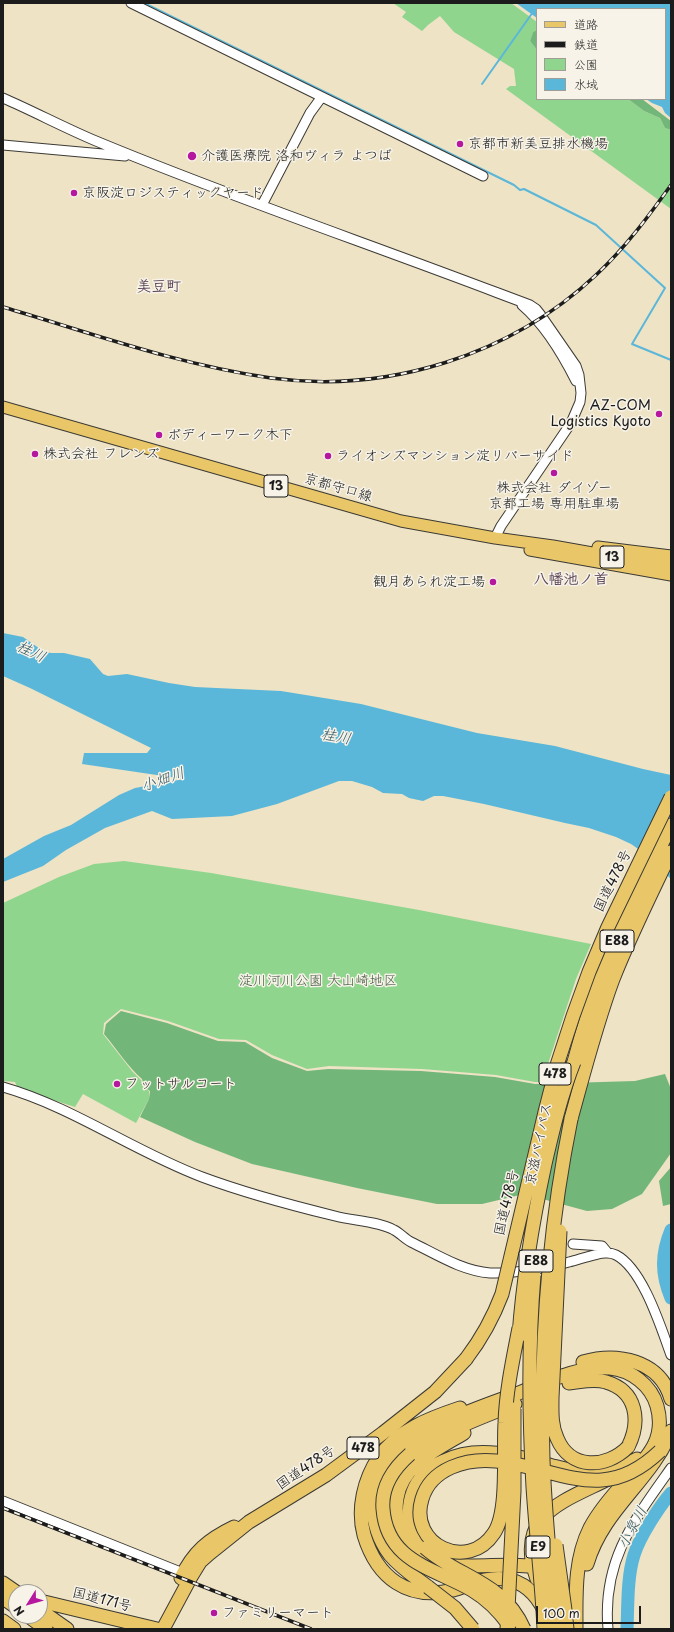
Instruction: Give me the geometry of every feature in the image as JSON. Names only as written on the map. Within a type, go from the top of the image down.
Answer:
[{"type":"highway","name":"国道478号","points":[[162,1629],[200,1562],[208,1554],[250,1522],[326,1475],[435,1392],[466,1359],[485,1332],[495,1314],[502,1294],[556,1070],[589,972],[608,927],[671,797]]},
{"type":"highway","name":"京滋バイパス","points":[[540,1464],[529,1373],[530,1327],[536,1258],[548,1172],[574,1062],[602,975],[671,825]]},
{"type":"highway","name":"京滋バイパス","points":[[540,1464],[546,1294],[551,1238],[563,1157],[571,1119],[597,1026],[614,979],[653,888],[671,852]]},
{"type":"highway","name":"E88","points":[[507,1629],[514,1491],[514,1397],[519,1328],[527,1262],[542,1179],[561,1097],[574,1062]]},
{"type":"highway","points":[[569,1384],[596,1380],[606,1382],[614,1385],[629,1398],[636,1417],[636,1427],[628,1447],[616,1458],[604,1462],[592,1463],[581,1461],[570,1455],[557,1438],[552,1423],[560,1221],[571,1119]]},
{"type":"highway","points":[[519,1328],[506,1408],[504,1437],[504,1458],[504,1465],[504,1472],[502,1503],[498,1526],[488,1541],[473,1550],[455,1552],[447,1551],[433,1542],[423,1528],[420,1520],[420,1504],[422,1496],[432,1481],[453,1466],[469,1462],[488,1460],[498,1462],[505,1463],[518,1465],[570,1478],[599,1480],[619,1476],[638,1469],[660,1451]]},
{"type":"highway","points":[[555,1629],[536,1596],[517,1582],[498,1578],[478,1582],[453,1590],[422,1592],[406,1588],[392,1580],[373,1559],[363,1532],[362,1498],[369,1474],[374,1464],[389,1445],[400,1435],[421,1423],[572,1365],[588,1361],[615,1357],[638,1362],[657,1376],[671,1398]]},
{"type":"highway","points":[[448,1422],[485,1405],[558,1378],[580,1371],[599,1368],[612,1368],[632,1375],[646,1386],[653,1396],[659,1415],[659,1428],[653,1449],[646,1460],[604,1506],[590,1528],[585,1541],[577,1570],[575,1629]]},
{"type":"highway","points":[[473,1629],[456,1608],[407,1571],[392,1556],[380,1537],[373,1514],[374,1494],[382,1471],[393,1455],[512,1405],[587,1378],[609,1375],[624,1379],[639,1389],[648,1403],[652,1418],[652,1427],[648,1443],[637,1459],[617,1475],[556,1506],[542,1518],[535,1527],[530,1544],[531,1555],[536,1575],[555,1629]]},
{"type":"highway","points":[[502,1392],[448,1422],[408,1449],[391,1474],[383,1495],[383,1515],[390,1536],[403,1553],[419,1565],[459,1583],[484,1598],[502,1616],[511,1629]]},
{"type":"highway","points":[[512,1405],[420,1461],[406,1475],[398,1493],[398,1522],[406,1539],[419,1552],[435,1562],[461,1566],[528,1566],[544,1571],[550,1575],[561,1589],[570,1608],[575,1629]]},
{"type":"highway","points":[[583,1629],[582,1599],[584,1575],[594,1543],[606,1523],[660,1451],[670,1433]]},
{"type":"highway","points":[[524,1629],[511,1607],[495,1592],[476,1578],[439,1559],[425,1548],[413,1531],[410,1520],[409,1509],[414,1488],[426,1472],[436,1464],[447,1459],[474,1452],[501,1453],[574,1472],[591,1473],[614,1470],[637,1459]]},
{"type":"highway","name":"E9","points":[[540,1464],[555,1629]]},
{"type":"highway","name":"国道478号","points":[[162,1629],[183,1573],[191,1559],[216,1535],[237,1525],[250,1522]]},
{"type":"highway","points":[[428,1587],[453,1610],[468,1629]]},
{"type":"highway","name":"国道171号","points":[[48,1603],[157,1629]]},
{"type":"highway","points":[[48,1616],[67,1629]]},
{"type":"highway","points":[[3,1621],[14,1629]]},
{"type":"main road","name":"京都守口線","points":[[3,407],[401,521],[497,539],[553,546],[671,567]]},
{"type":"main road","name":"13","points":[[497,539],[515,536],[671,556]]},
{"type":"main road","name":"13","points":[[497,539],[514,547],[594,563],[671,575]]},
{"type":"street","points":[[131,3],[321,98],[482,176]]},
{"type":"street","points":[[3,98],[61,126],[134,156],[449,274],[517,300],[536,309],[571,358],[579,375],[580,402],[570,423],[501,526],[497,539]]},
{"type":"street","points":[[262,205],[310,113],[321,98]]},
{"type":"street","points":[[3,145],[134,156]]},
{"type":"street","points":[[3,1088],[35,1098],[70,1113],[167,1163],[202,1177],[280,1202],[337,1217],[388,1226],[395,1230],[403,1238],[468,1269],[492,1273],[517,1271],[565,1263],[607,1252]]},
{"type":"street","points":[[573,1244],[602,1246],[607,1252],[616,1255],[631,1268],[646,1293],[671,1355]]},
{"type":"street","points":[[608,1629],[608,1592],[615,1562],[632,1524],[671,1468]]},
{"type":"street","points":[[3,1501],[183,1573]]},
{"type":"green space","points":[[393,3],[511,3],[536,21],[536,30],[533,32],[530,41],[536,49],[536,100],[629,100],[644,111],[660,118],[665,128],[671,130],[671,209],[506,89],[510,86],[516,86],[514,69],[454,32],[440,16],[422,31],[402,17],[406,12]]},
{"type":"green space","points":[[536,30],[536,49],[530,41],[533,32]]},
{"type":"green space","points":[[629,100],[643,100],[671,121],[671,130],[665,128],[660,118],[644,111]]},
{"type":"green space","name":"淀川河川公園 大山崎地区","points":[[124,861],[211,873],[419,910],[591,944],[576,979],[542,1082],[496,1075],[422,1069],[329,1066],[307,1069],[272,1055],[246,1040],[219,1039],[168,1021],[121,1009],[104,1023],[103,1034],[132,1071],[141,1080],[143,1087],[149,1091],[149,1099],[136,1123],[83,1094],[75,1107],[18,1089],[15,1082],[3,1081],[3,903],[59,877],[94,864]]},
{"type":"green space","points":[[121,1011],[167,1023],[218,1041],[245,1042],[272,1058],[307,1071],[328,1069],[421,1071],[495,1077],[535,1084],[635,1081],[665,1074],[671,1089],[671,1153],[642,1194],[612,1209],[587,1211],[524,1194],[482,1204],[437,1204],[357,1188],[252,1164],[195,1142],[140,1117],[149,1099],[150,1091],[144,1087],[142,1079],[104,1034],[106,1024]]},
{"type":"green space","points":[[671,1167],[671,1204],[663,1206],[659,1181]]},
{"type":"water","points":[[516,3],[671,3],[671,118],[665,113],[662,107],[648,100],[666,100],[666,8],[536,8],[536,17]]},
{"type":"water","name":"桂川","points":[[3,633],[23,637],[43,651],[51,653],[64,653],[90,659],[103,674],[108,676],[127,674],[195,687],[281,691],[361,704],[477,733],[555,746],[671,775],[671,879],[644,853],[631,844],[616,837],[589,828],[443,796],[434,796],[423,801],[409,798],[402,794],[383,793],[372,787],[352,781],[339,781],[277,804],[232,816],[172,819],[152,811],[105,828],[66,850],[43,866],[3,882],[3,859],[44,836],[71,825],[119,795],[135,788],[184,779],[82,764],[84,753],[147,753],[151,748],[3,676]]},
{"type":"waterway","points":[[144,3],[514,185],[520,190],[524,189],[596,225],[665,288],[632,344],[671,360]]},
{"type":"waterway","points":[[482,84],[533,12]]},
{"type":"waterway","name":"小泉川","points":[[671,1230],[665,1247],[664,1256],[665,1281],[671,1298]]},
{"type":"waterway","name":"小泉川","points":[[627,1629],[629,1582],[634,1555],[650,1522],[671,1493]]},
{"type":"railway","points":[[3,307],[169,357],[271,378],[315,381],[359,380],[403,374],[446,362],[487,347],[526,327],[562,303],[596,275],[617,254],[671,185]]},
{"type":"railway","points":[[3,1508],[311,1629]]},
{"type":"place","name":"京都市新美豆排水機場","points":[[460,144]]},
{"type":"place","name":"介護医療院 洛和ヴィラ よつば","points":[[192,156]]},
{"type":"place","name":"京阪淀ロジスティックヤード","points":[[74,193]]},
{"type":"place","name":"AZ-COM Logistics Kyoto","points":[[659,414]]},
{"type":"place","name":"ボディーワーク木下","points":[[159,435]]},
{"type":"place","name":"株式会社 フレンズ","points":[[35,454]]},
{"type":"place","name":"ライオンズマンション淀リバーサイド","points":[[328,456]]},
{"type":"place","name":"株式会社 ダイゾー 京都工場 専用駐車場","points":[[554,473]]},
{"type":"place","name":"観月あられ淀工場","points":[[493,582]]},
{"type":"place","name":"フットサルコート","points":[[117,1084]]},
{"type":"place","name":"ファミリーマート","points":[[214,1613]]},
{"type":"district","name":"美豆町","points":[[159,287]]},
{"type":"district","name":"八幡池ノ首","points":[[571,580]]},
{"type":"water label","name":"小畑川","points":[[163,780]]}]
